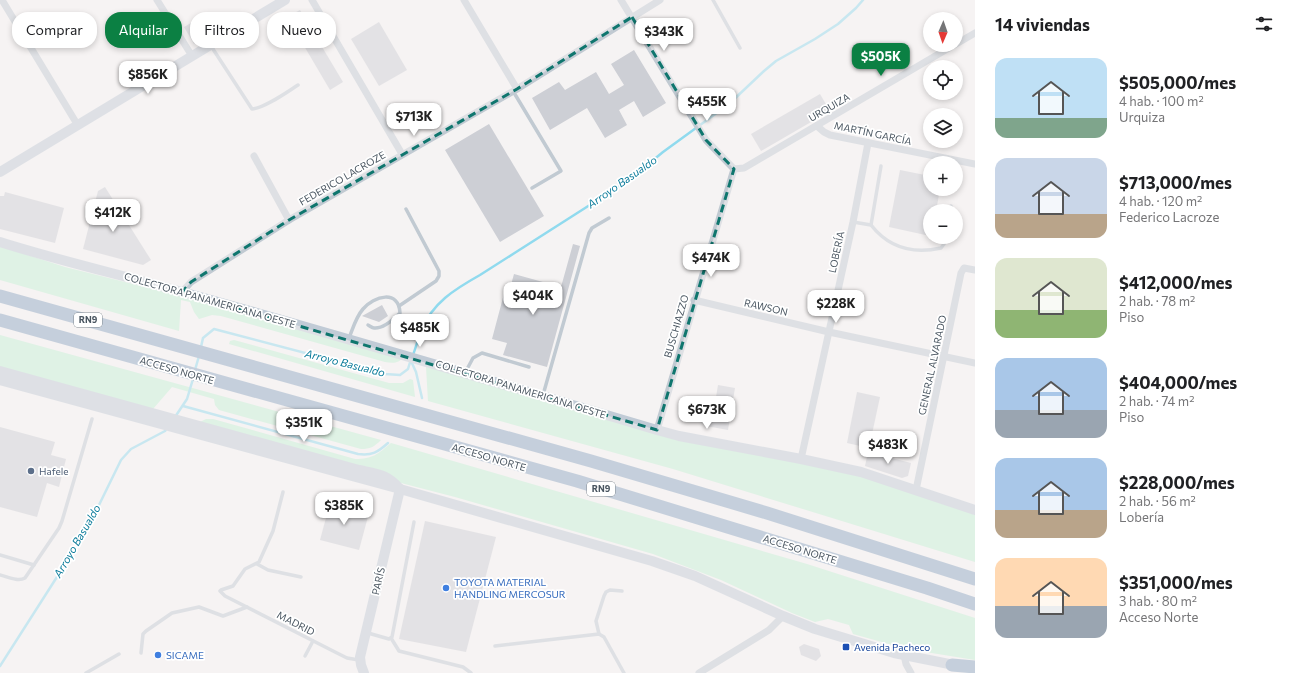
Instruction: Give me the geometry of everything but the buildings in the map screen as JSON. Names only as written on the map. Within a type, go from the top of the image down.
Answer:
[{"type":"highway","name":"RN9","points":[[0,296],[591,461],[767,513],[975,579]]},
{"type":"highway","name":"ACCESO NORTE","points":[[0,320],[577,481],[975,604]]},
{"type":"highway","points":[[952,665],[975,667]]},
{"type":"street","points":[[2,0],[77,124]]},
{"type":"street","points":[[157,0],[192,56]]},
{"type":"street","points":[[259,16],[285,0]]},
{"type":"street","points":[[312,0],[402,154]]},
{"type":"street","points":[[464,0],[515,90]]},
{"type":"street","points":[[621,0],[706,140],[734,169]]},
{"type":"street","name":"FEDERICO LACROZE","points":[[182,292],[190,282],[289,220],[515,90],[660,0]]},
{"type":"street","name":"URQUIZA","points":[[963,40],[975,33]]},
{"type":"street","points":[[0,172],[77,124],[206,48]]},
{"type":"street","name":"URQUIZA","points":[[734,169],[744,168],[942,52]]},
{"type":"street","name":"MARTÍN GARCÍA","points":[[817,126],[830,135],[975,164]]},
{"type":"street","name":"LOBERÍA","points":[[801,459],[853,222],[868,142]]},
{"type":"street","points":[[254,156],[289,220]]},
{"type":"street","name":"BUSCHIAZZO","points":[[657,430],[694,300],[734,169]]},
{"type":"street","name":"COLECTORA PANAMERICANA OESTE","points":[[0,242],[466,372],[657,430],[679,436],[861,472],[974,509]]},
{"type":"street","name":"GENERAL ALVARADO","points":[[916,490],[961,273],[964,268],[975,270]]},
{"type":"street","name":"RAWSON","points":[[694,300],[829,332],[975,363]]},
{"type":"street","points":[[0,371],[142,414],[652,561],[695,576],[783,616],[848,639],[904,655],[975,670]]},
{"type":"street","points":[[0,380],[142,414]]},
{"type":"street","name":"PARÍS","points":[[360,661],[400,489]]},
{"type":"street","points":[[699,673],[769,630],[783,616]]},
{"type":"street","points":[[904,655],[906,664],[911,673]]},
{"type":"street","points":[[360,661],[364,673]]},
{"type":"lane","points":[[713,0],[740,48]]},
{"type":"lane","points":[[213,48],[252,109],[256,109],[298,85]]},
{"type":"lane","points":[[515,90],[561,171],[532,188]]},
{"type":"lane","points":[[871,225],[881,166]]},
{"type":"lane","points":[[399,306],[436,281],[439,276],[439,271],[406,209]]},
{"type":"lane","points":[[543,396],[590,230],[609,218]]},
{"type":"lane","points":[[853,222],[871,225],[878,234],[904,249],[918,251],[941,248],[944,244]]},
{"type":"lane","points":[[348,339],[363,308],[379,298],[390,297],[396,301],[399,306],[400,313],[392,320],[374,328],[368,325]]},
{"type":"lane","points":[[466,372],[473,358],[482,354],[529,367]]},
{"type":"lane","points":[[0,575],[22,580],[25,578],[59,528],[92,419]]},
{"type":"lane","points":[[283,492],[273,531],[257,564],[268,570],[301,577]]},
{"type":"lane","points":[[414,522],[391,638],[399,651],[463,667],[471,673]]},
{"type":"lane","points":[[0,555],[34,565]]},
{"type":"lane","name":"MADRID","points":[[257,564],[246,569],[233,586],[220,591],[225,596],[313,641],[347,658],[360,661]]},
{"type":"lane","points":[[599,634],[596,621],[604,596],[610,590],[622,591]]},
{"type":"lane","points":[[141,653],[143,634],[172,613],[199,607],[223,616],[247,607]]},
{"type":"lane","points":[[366,632],[389,639],[391,638]]},
{"type":"lane","points":[[495,646],[599,634],[604,637],[624,673]]},
{"type":"lane","points":[[306,656],[313,641]]},
{"type":"lane","points":[[86,673],[118,654]]},
{"type":"highlighted area","points":[[632,17],[706,140],[734,169],[657,430],[182,292],[191,282],[289,220],[517,89]]},
{"type":"green space","points":[[0,246],[65,267],[201,301],[403,357],[397,362],[385,362],[221,316],[212,315],[199,319],[190,302],[181,300],[179,331],[0,280]]},
{"type":"green space","points":[[0,335],[381,440],[372,447],[361,449],[219,410],[215,405],[214,399],[172,387],[153,409],[0,368]]},
{"type":"green space","points":[[234,340],[389,383],[403,383],[410,379],[413,380],[415,397],[229,344],[230,341]]},
{"type":"green space","points":[[426,367],[461,374],[572,408],[854,473],[939,500],[975,515],[975,562],[673,469],[428,401]]},
{"type":"green space","points":[[206,419],[213,419],[355,459],[371,457],[391,443],[807,564],[975,618],[975,660],[907,649],[853,634],[849,625],[828,619],[815,622],[721,580],[653,554],[401,483],[198,423]]},
{"type":"waterway","name":"Arroyo Basualdo","points":[[413,355],[421,331],[431,312],[453,291],[629,180],[663,152],[729,104],[776,61],[838,24],[863,0]]},
{"type":"waterway","name":"Arroyo Basualdo","points":[[201,347],[203,338],[214,329],[385,374],[400,375],[408,369],[411,359]]},
{"type":"waterway","name":"Arroyo Basualdo","points":[[195,370],[199,356]]},
{"type":"waterway","points":[[411,361],[416,372],[422,398]]},
{"type":"waterway","name":"Arroyo Basualdo","points":[[175,417],[187,399],[193,379]]},
{"type":"waterway","points":[[183,406],[358,454],[374,453],[388,443]]},
{"type":"waterway","name":"Arroyo Basualdo","points":[[0,666],[71,555],[99,505],[121,460],[131,449],[165,431],[167,428]]},
{"type":"place","name":"Hafele","points":[[31,471]]},
{"type":"place","name":"TOYOTA MATERIAL HANDLING MERCOSUR","points":[[446,588]]},
{"type":"place","name":"Avenida Pacheco","points":[[846,647]]},
{"type":"place","name":"SICAME","points":[[158,655]]}]
